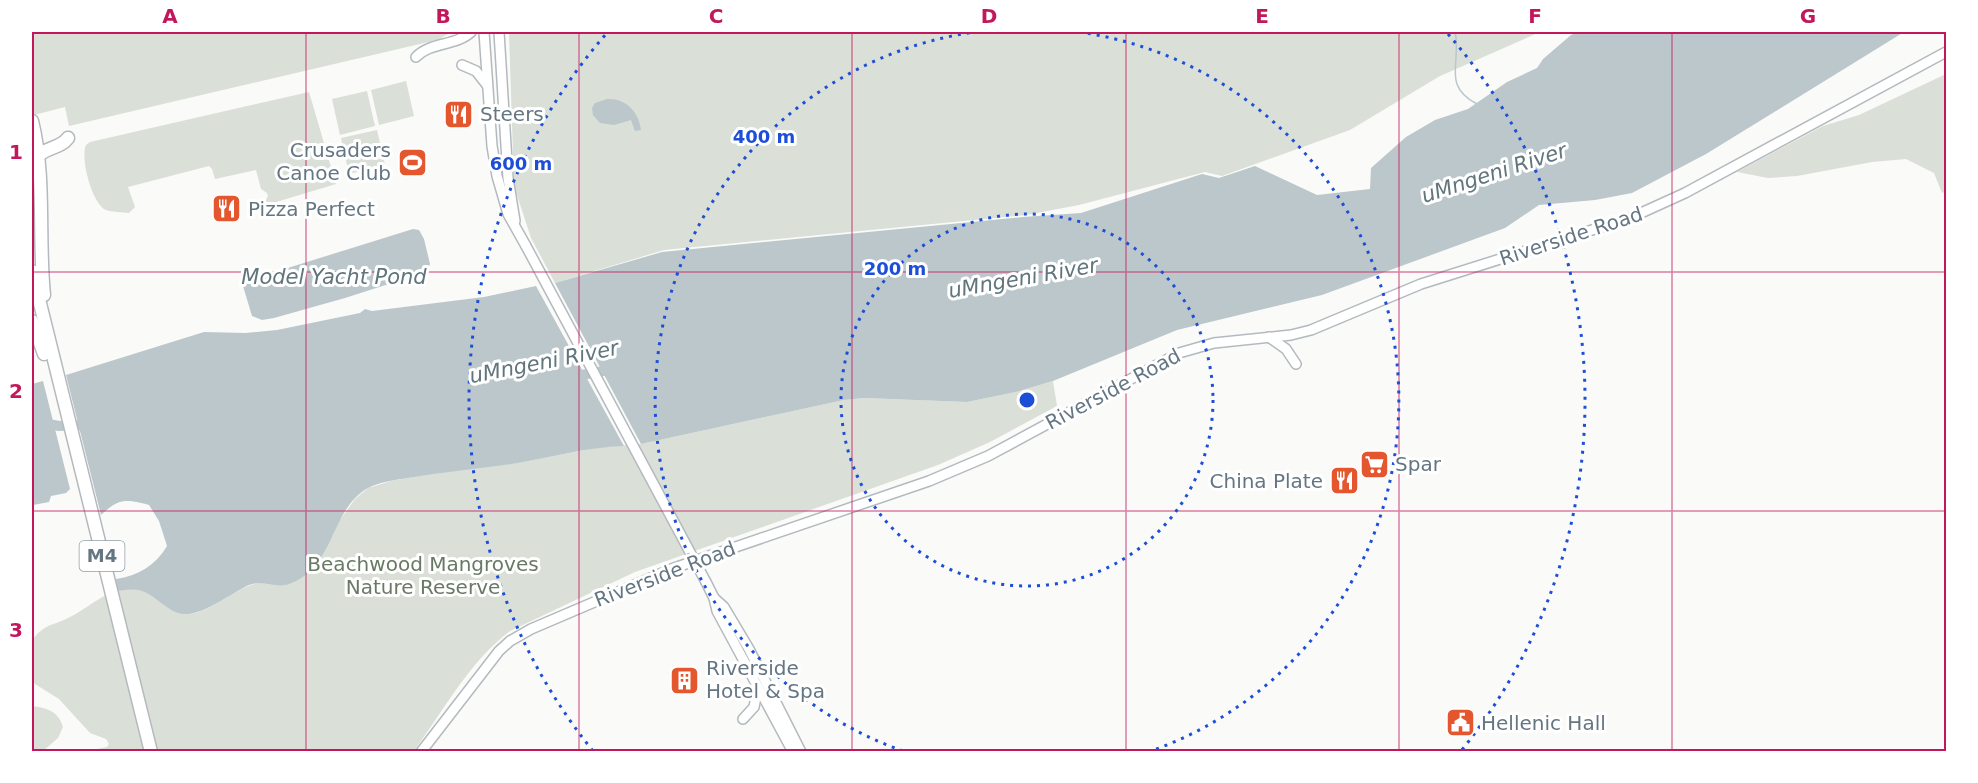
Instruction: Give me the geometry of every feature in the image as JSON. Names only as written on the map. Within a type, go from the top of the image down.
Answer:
[{"type":"highway","points":[[32,121],[38,156],[36,274],[39,301]]},
{"type":"highway","points":[[38,156],[45,150],[63,144],[68,138]]},
{"type":"highway","name":"M4","points":[[39,301],[48,359],[143,752]]},
{"type":"highway","points":[[32,321],[48,359]]},
{"type":"highway","name":"M4","points":[[48,359],[151,752]]},
{"type":"main road","points":[[416,57],[424,51],[463,39],[471,32]]},
{"type":"main road","points":[[484,32],[492,146],[497,176],[508,214],[706,582],[717,610],[792,752]]},
{"type":"main road","points":[[499,32],[508,178],[515,224]]},
{"type":"main road","name":"Riverside Road","points":[[421,752],[500,651],[510,641],[531,628],[674,567],[929,481],[970,464],[1179,353],[1214,343],[1291,335],[1311,330],[1421,285],[1630,218],[1656,207],[1947,52]]},
{"type":"main road","points":[[462,65],[476,71],[488,87]]},
{"type":"main road","points":[[1269,337],[1286,349],[1296,364]]},
{"type":"main road","points":[[714,598],[724,607],[749,649],[801,752]]},
{"type":"main road","points":[[744,719],[754,707],[758,687]]},
{"type":"green space","points":[[32,32],[452,32],[437,40],[69,126],[65,107],[34,115]]},
{"type":"green space","points":[[509,32],[1540,32],[1440,76],[1350,130],[1222,176],[1205,172],[1079,205],[1026,215],[664,250],[555,283],[531,238],[514,186]]},
{"type":"green space","points":[[1946,74],[1946,191],[1942,193],[1934,173],[1906,159],[1872,162],[1797,176],[1768,178],[1737,172],[1823,126],[1859,115]]},
{"type":"green space","points":[[406,81],[414,116],[379,125],[371,90]]},
{"type":"green space","points":[[367,91],[375,126],[340,135],[332,99]]},
{"type":"green space","points":[[309,92],[336,184],[263,206],[268,196],[261,189],[256,170],[215,179],[209,166],[128,187],[135,207],[129,213],[106,210],[96,199],[86,170],[85,151],[86,145],[90,142]]},
{"type":"green space","points":[[377,130],[385,165],[349,174],[341,138]]},
{"type":"green space","name":"Beachwood Mangroves Nature Reserve","points":[[1053,381],[1057,406],[990,442],[938,465],[635,572],[510,631],[482,657],[458,687],[414,751],[87,751],[107,747],[109,744],[106,739],[90,733],[59,699],[35,684],[32,679],[32,640],[46,627],[70,617],[105,595],[124,589],[144,592],[183,614],[207,609],[244,588],[264,582],[333,535],[337,524],[355,499],[368,488],[391,481],[447,471],[511,464],[601,447],[641,444],[844,400],[864,398],[967,402],[1016,392]]},
{"type":"green space","points":[[32,706],[51,711],[58,717],[63,727],[58,738],[43,751],[32,751]]},
{"type":"water","points":[[1578,32],[1904,32],[1706,154],[1632,193],[1595,200],[1539,205],[1505,228],[1322,295],[1177,330],[1053,381],[1016,392],[967,402],[864,398],[844,400],[641,444],[555,283],[662,252],[1081,213],[1202,174],[1219,178],[1255,166],[1317,195],[1370,189],[1371,168],[1406,137],[1435,120],[1468,109],[1507,82],[1537,68],[1543,59],[1571,35]]},
{"type":"water","points":[[607,99],[620,101],[630,107],[638,117],[641,130],[635,131],[631,120],[614,125],[600,123],[593,115],[592,108],[595,103]]},
{"type":"water","name":"Model Yacht Pond","points":[[413,229],[419,230],[424,239],[430,264],[426,272],[274,318],[262,320],[252,316],[243,286],[246,281]]},
{"type":"water","points":[[536,286],[624,446],[596,448],[372,486],[356,497],[346,510],[324,552],[304,576],[284,585],[255,583],[249,585],[191,614],[178,613],[141,591],[117,591],[116,579],[146,568],[163,553],[167,546],[159,521],[149,505],[123,501],[113,505],[101,515],[66,375],[204,332],[245,333],[277,330],[360,313],[365,309],[372,311],[484,297]]},
{"type":"water","points":[[43,381],[70,489],[66,493],[51,496],[49,502],[33,505],[32,384]]},
{"type":"waterway","points":[[1455,32],[1456,81],[1466,97],[1477,104]]},
{"type":"waterway","name":"uMngeni River","points":[[571,377],[614,369]]},
{"type":"waterway","name":"uMngeni River","points":[[32,421],[59,426],[91,425]]},
{"type":"place","name":"Steers","points":[[459,114]]},
{"type":"place","name":"Crusaders Canoe Club","points":[[412,162]]},
{"type":"place","name":"Pizza Perfect","points":[[227,209]]},
{"type":"place","name":"Spar","points":[[1374,464]]},
{"type":"place","name":"China Plate","points":[[1344,481]]},
{"type":"place","name":"Riverside Hotel & Spa","points":[[685,680]]},
{"type":"place","name":"Hellenic Hall","points":[[1460,723]]}]
